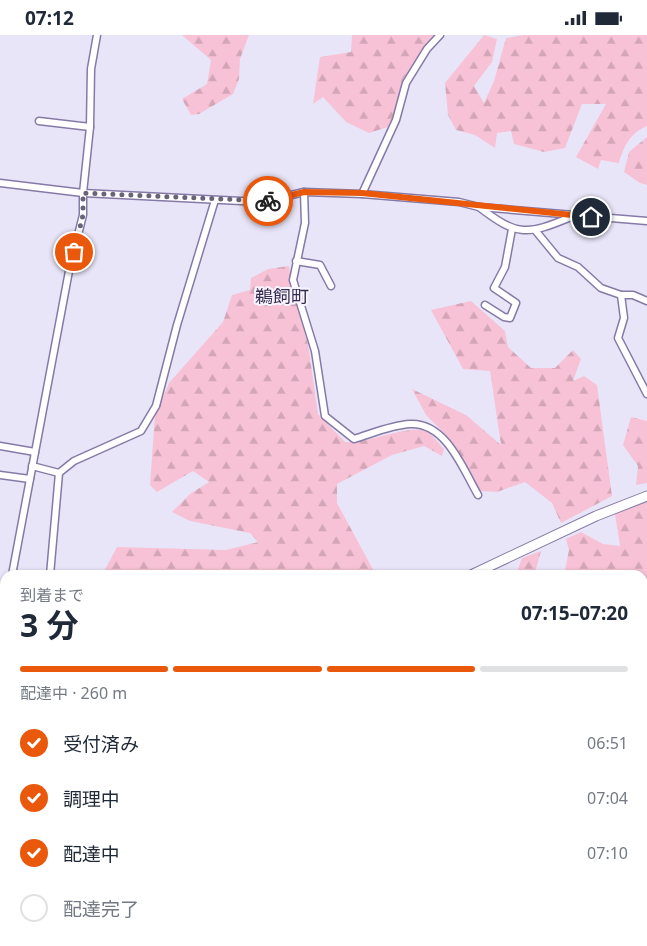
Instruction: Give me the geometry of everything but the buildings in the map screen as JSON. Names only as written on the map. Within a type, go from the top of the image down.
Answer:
[{"type":"street","points":[[13,570],[69,271],[83,215],[83,193],[90,127],[91,69],[97,35]]},
{"type":"street","points":[[362,193],[396,120],[406,83],[428,49],[440,35]]},
{"type":"street","points":[[38,121],[90,127]]},
{"type":"street","points":[[0,183],[83,193],[262,202],[304,192],[362,193],[460,202],[479,207],[647,221]]},
{"type":"street","points":[[304,192],[305,223],[293,280],[314,351],[325,415],[354,439],[408,424],[420,424],[435,430],[452,449],[478,495]]},
{"type":"street","points":[[50,570],[59,473],[74,461],[141,431],[156,406],[177,325],[215,200]]},
{"type":"street","points":[[479,207],[503,225],[512,229],[535,230],[572,216]]},
{"type":"street","points":[[486,305],[504,317],[510,318],[516,303],[494,288],[506,267],[512,229]]},
{"type":"street","points":[[535,230],[558,258],[578,267],[601,288],[621,295],[633,295],[647,301]]},
{"type":"street","points":[[296,261],[320,265],[330,286]]},
{"type":"street","points":[[621,295],[624,318],[618,338],[647,394]]},
{"type":"street","points":[[0,446],[35,452]]},
{"type":"street","points":[[32,466],[59,473]]},
{"type":"street","points":[[0,475],[30,479]]},
{"type":"street","points":[[482,570],[596,516],[647,496]]},
{"type":"street","points":[[0,636],[0,649]]},
{"type":"green space","points":[[182,35],[249,35],[240,59],[239,79],[233,94],[199,114],[191,115],[182,99],[207,84],[211,60]]},
{"type":"green space","points":[[352,35],[436,35],[403,79],[398,104],[388,127],[369,133],[346,122],[323,97],[313,104],[320,57],[351,52]]},
{"type":"green space","points":[[484,35],[497,39],[492,62],[474,86],[484,103],[494,81],[506,38],[523,35],[647,35],[647,126],[636,132],[628,141],[619,163],[601,160],[598,169],[576,157],[606,104],[582,104],[565,148],[544,152],[514,144],[511,131],[497,133],[495,148],[475,135],[456,130],[448,115],[445,83]]},
{"type":"green space","points":[[647,137],[647,185],[640,183],[624,172],[629,152]]},
{"type":"green space","points":[[289,266],[292,291],[308,344],[318,414],[345,442],[356,442],[406,431],[427,430],[444,449],[442,456],[424,446],[392,455],[337,484],[337,503],[373,570],[105,570],[117,547],[226,550],[258,542],[250,533],[190,521],[172,512],[190,494],[209,482],[193,471],[157,492],[150,485],[155,415],[169,383],[223,322],[232,295],[250,290],[251,278],[268,269]]},
{"type":"green space","points":[[471,301],[505,331],[508,347],[531,368],[555,368],[573,350],[581,359],[573,381],[584,376],[597,385],[612,496],[561,523],[552,503],[525,482],[497,492],[480,491],[445,434],[426,415],[412,389],[466,415],[501,445],[490,371],[463,369],[431,310]]},
{"type":"green space","points":[[631,417],[647,421],[647,483],[636,485],[638,466],[623,445]]},
{"type":"green space","points":[[647,502],[647,570],[565,570],[569,550],[566,539],[581,532],[603,544],[620,546],[615,514]]},
{"type":"green space","points":[[541,551],[536,570],[518,570],[522,558]]},
{"type":"way so far","points":[[74,252],[83,215],[83,193],[268,201]]},
{"type":"district","name":"鵜飼町","points":[[282,297]]},
{"type":"route","points":[[268,201],[304,192],[362,193],[384,197],[460,202],[479,207],[591,217]]}]
